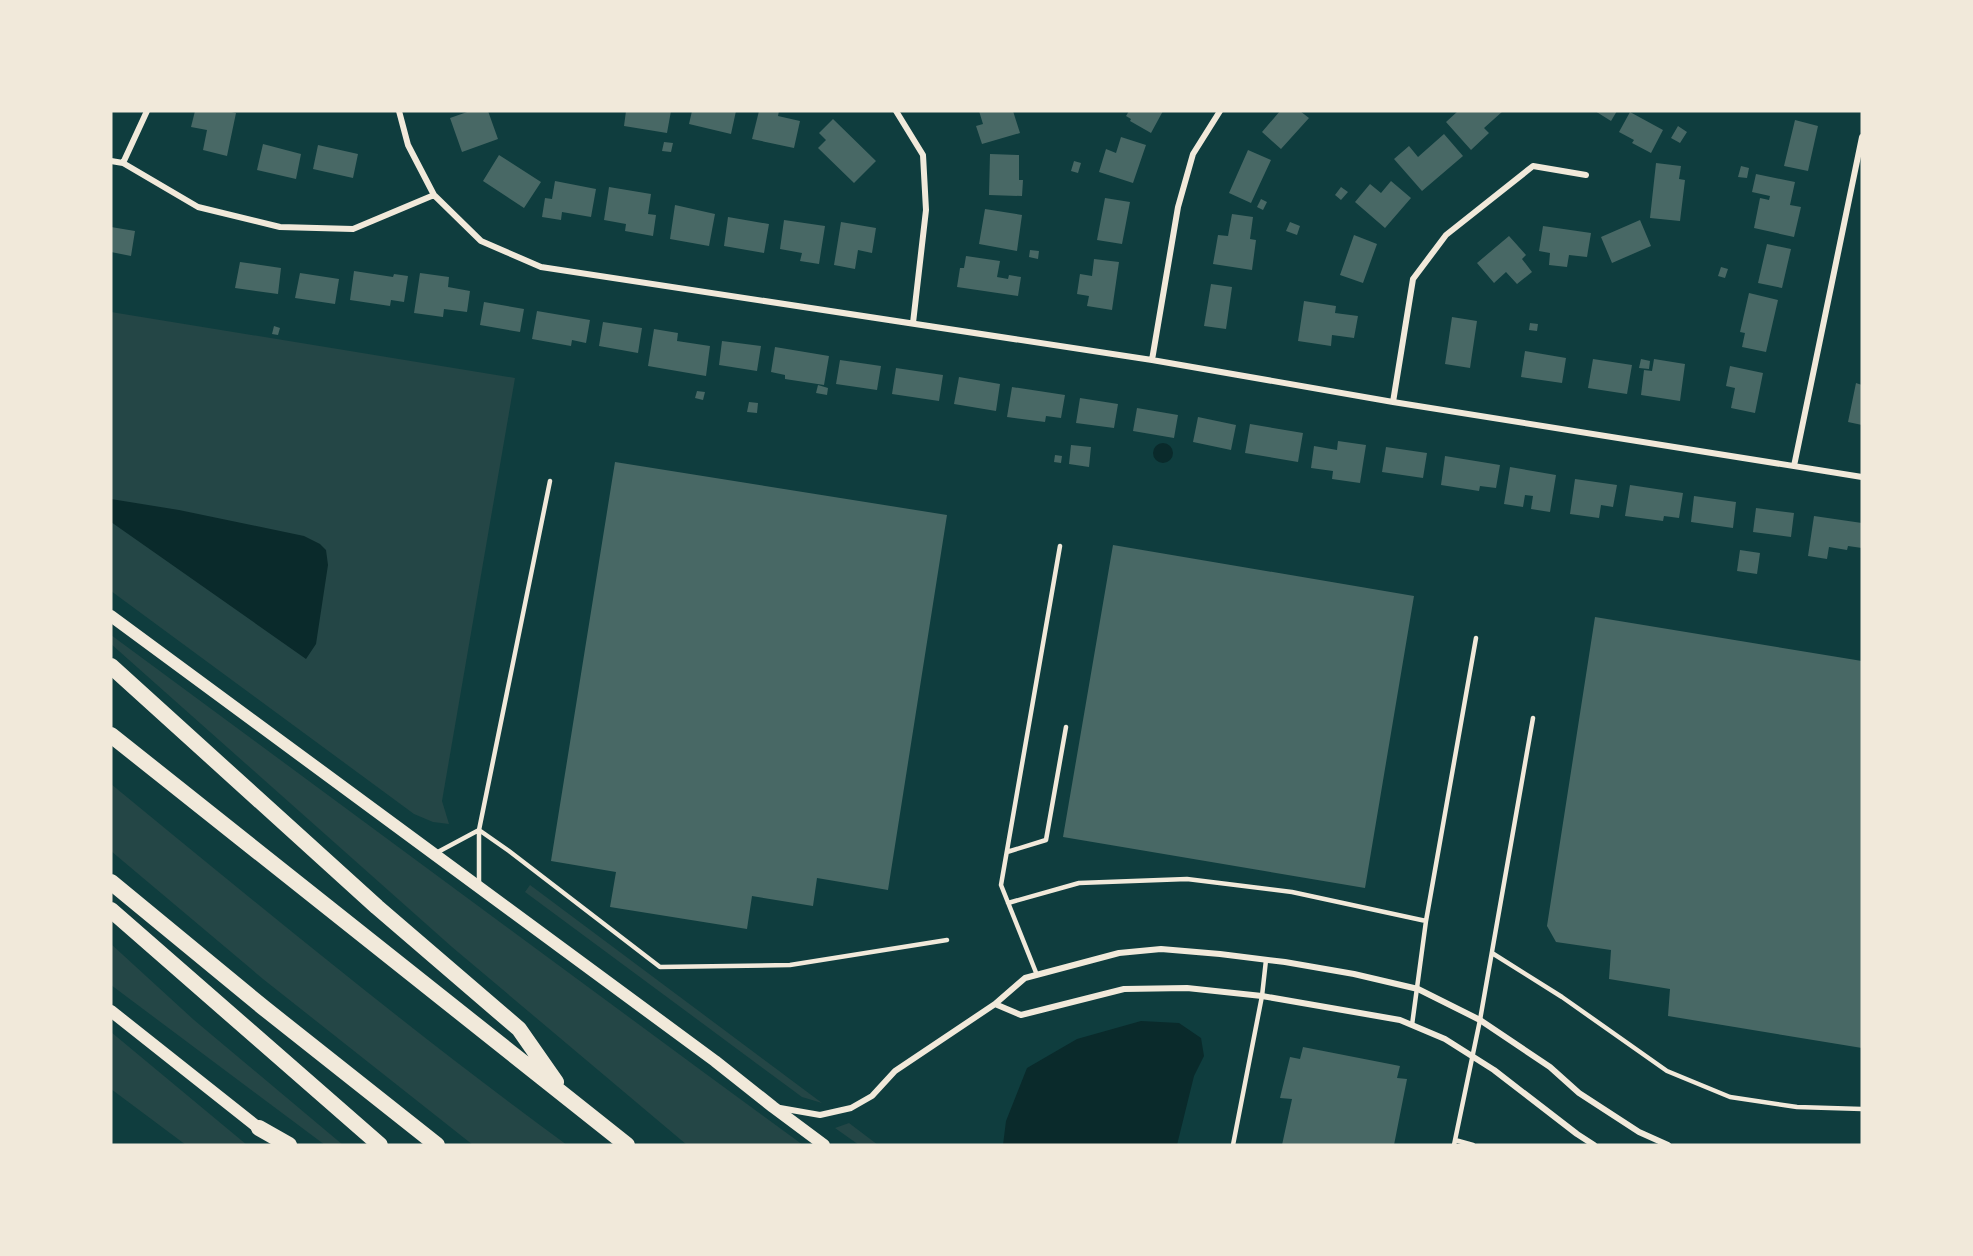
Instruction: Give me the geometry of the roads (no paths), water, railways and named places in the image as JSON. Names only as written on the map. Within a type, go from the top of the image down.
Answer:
[{"type":"highway","points":[[111,666],[377,907],[519,1029],[567,1098]]},
{"type":"highway","points":[[111,735],[627,1145]]},
{"type":"highway","points":[[111,882],[264,1008],[437,1145]]},
{"type":"highway","points":[[111,910],[380,1145]]},
{"type":"highway","points":[[259,1128],[289,1145]]},
{"type":"main road","points":[[111,616],[715,1060],[825,1145]]},
{"type":"main road","points":[[111,1011],[279,1145]]},
{"type":"street","points":[[123,163],[147,111]]},
{"type":"street","points":[[399,111],[408,145],[434,195],[481,241],[541,267],[1152,360],[1393,402],[1862,477]]},
{"type":"street","points":[[897,111],[923,155],[926,210],[913,323]]},
{"type":"street","points":[[1152,360],[1178,207],[1193,154],[1220,111]]},
{"type":"street","points":[[1794,466],[1862,137]]},
{"type":"street","points":[[111,161],[123,163],[198,207],[280,226],[353,229],[434,195]]},
{"type":"street","points":[[1393,402],[1413,279],[1446,235],[1533,166],[1586,175]]},
{"type":"street","points":[[773,1107],[820,1115],[851,1108],[872,1096],[895,1071],[995,1004],[1025,978],[1119,953],[1161,949],[1266,960],[1354,974],[1418,989],[1480,1020],[1550,1067],[1579,1093],[1639,1132],[1668,1145]]},
{"type":"street","points":[[995,1004],[1022,1015],[1124,989],[1187,988],[1262,996],[1400,1020],[1445,1039],[1494,1070],[1594,1145]]},
{"type":"lane","points":[[479,887],[479,830],[550,482]]},
{"type":"lane","points":[[1037,975],[1001,885],[1060,546]]},
{"type":"lane","points":[[1412,1025],[1426,921],[1476,638]]},
{"type":"lane","points":[[1473,1145],[1455,1143],[1480,1020],[1533,718]]},
{"type":"lane","points":[[1007,852],[1046,840],[1066,727]]},
{"type":"lane","points":[[434,854],[479,830]]},
{"type":"lane","points":[[479,830],[509,850],[660,967],[790,965],[947,940]]},
{"type":"lane","points":[[1008,903],[1079,883],[1187,879],[1292,892],[1426,921]]},
{"type":"lane","points":[[1492,953],[1562,997],[1667,1071],[1730,1097],[1797,1107],[1862,1109]]},
{"type":"lane","points":[[1233,1145],[1262,996],[1266,960]]}]
